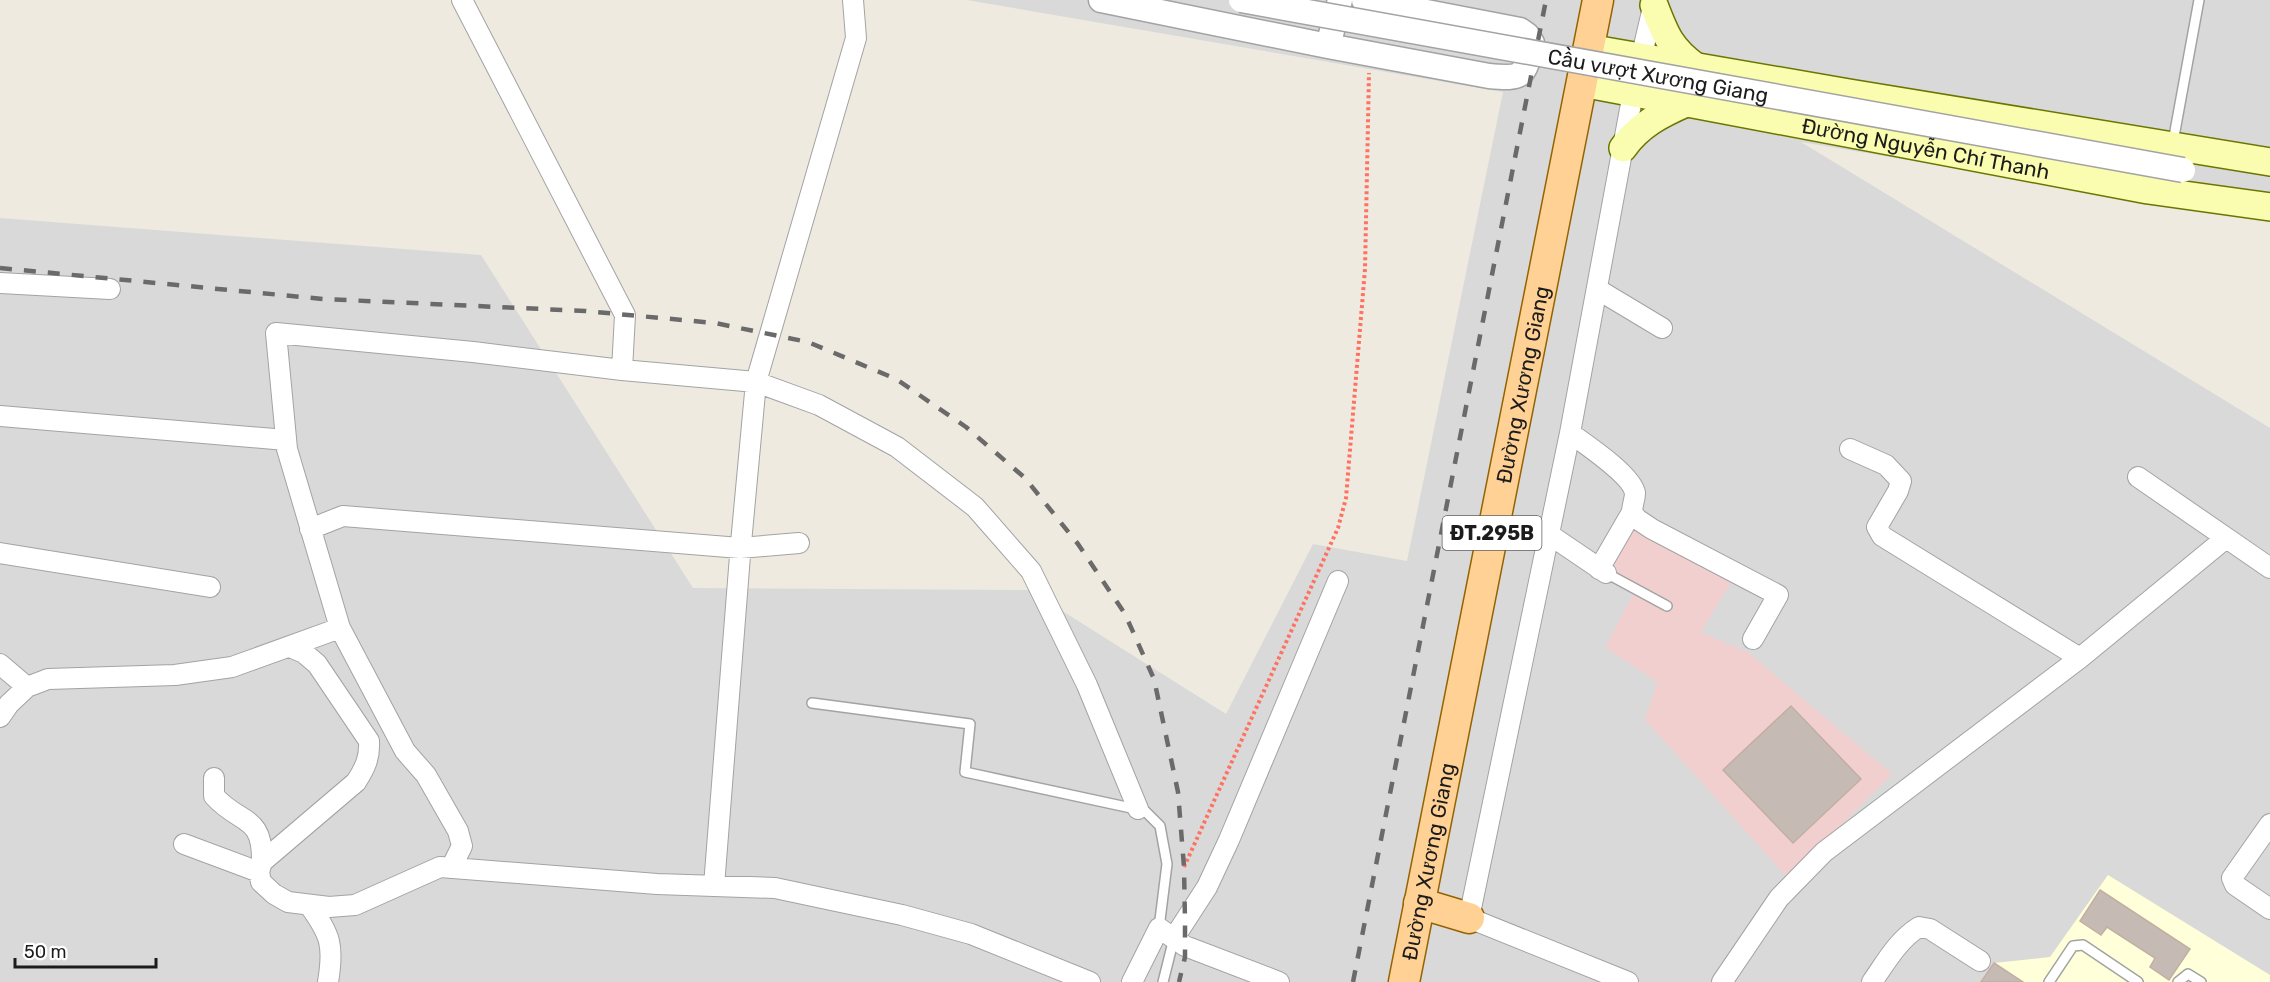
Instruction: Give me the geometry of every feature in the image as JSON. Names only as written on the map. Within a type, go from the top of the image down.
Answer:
[{"type":"main road","name":"Đường Xương Giang","points":[[1404,982],[1598,0]]},
{"type":"main road","points":[[1623,148],[1641,127],[1681,102],[1662,83],[1664,73],[1688,66],[1666,37],[1654,2]]},
{"type":"main road","name":"Đường Nguyễn Chí Thanh","points":[[1588,48],[2270,162]]},
{"type":"main road","name":"Đường Nguyễn Chí Thanh","points":[[1582,83],[2148,190],[2270,207]]},
{"type":"main road","points":[[1419,903],[1469,918]]},
{"type":"street","points":[[462,0],[625,315],[622,370]]},
{"type":"street","points":[[714,886],[740,548],[756,382],[856,38],[853,0]]},
{"type":"street","points":[[1101,0],[1489,76],[1513,78],[1523,72],[1532,44],[1527,35],[1520,30],[1364,0]]},
{"type":"street","name":"Cầu vượt Xương Giang","points":[[1241,0],[2183,170]]},
{"type":"street","points":[[1328,46],[1340,0]]},
{"type":"street","points":[[1628,982],[1469,918],[1550,535],[1633,93],[1654,2]]},
{"type":"street","points":[[2202,198],[2183,170],[2209,150]]},
{"type":"street","points":[[0,283],[110,289]]},
{"type":"street","points":[[1597,289],[1662,328]]},
{"type":"street","points":[[451,868],[462,846],[458,831],[426,776],[405,751],[340,628],[286,440],[276,333],[756,382],[819,405],[897,447],[975,507],[1031,571],[1087,685],[1138,809]]},
{"type":"street","points":[[0,416],[286,440]]},
{"type":"street","points":[[1550,535],[1603,571],[1632,512],[1635,494],[1631,486],[1617,469],[1570,433]]},
{"type":"street","points":[[1850,449],[1886,465],[1901,481],[1898,491],[1877,527],[1882,536],[2080,658]]},
{"type":"street","points":[[2138,477],[2270,568]]},
{"type":"street","points":[[1632,512],[1637,519],[1652,530],[1778,595],[1753,639]]},
{"type":"street","points":[[310,529],[343,516],[740,548],[799,543]]},
{"type":"street","points":[[1722,982],[1779,898],[1824,852],[2080,658],[2226,538]]},
{"type":"street","points":[[0,553],[210,587]]},
{"type":"street","points":[[1132,982],[1166,933],[1207,887],[1338,581]]},
{"type":"street","points":[[0,717],[9,704],[27,687],[48,679],[175,675],[232,667],[340,628]]},
{"type":"street","points":[[260,867],[356,782],[365,768],[369,755],[369,741],[317,664],[304,653],[290,647]]},
{"type":"street","points":[[0,664],[27,687]]},
{"type":"street","points":[[214,778],[214,796],[223,806],[256,827],[262,846],[261,882],[274,894],[288,902],[329,907],[355,905],[440,867],[657,884],[775,888],[903,915],[971,934],[1090,982]]},
{"type":"street","points":[[2270,824],[2232,878],[2235,885],[2270,909]]},
{"type":"street","points":[[184,843],[260,867]]},
{"type":"street","points":[[309,905],[329,938],[332,954],[328,982]]},
{"type":"street","points":[[1872,982],[1894,950],[1909,933],[1918,927],[1930,929],[1980,961]]},
{"type":"street","points":[[1166,933],[1185,946],[1279,982]]},
{"type":"lane","points":[[2173,145],[2199,0]]},
{"type":"lane","points":[[1603,571],[1667,606]]},
{"type":"lane","points":[[812,703],[970,724],[965,772],[1145,811],[1160,826],[1167,864],[1163,982]]},
{"type":"lane","points":[[2049,982],[2073,946],[2078,944],[2083,945],[2123,978],[2138,982]]},
{"type":"lane","points":[[2178,982],[2188,974],[2201,982]]},
{"type":"path","points":[[1184,867],[1338,528],[1346,498],[1365,269],[1370,54]]},
{"type":"shaded area","points":[[967,0],[2270,0],[2270,221],[1801,142],[2270,428],[2270,982],[0,982],[0,218],[481,255],[693,588],[1029,590],[1226,714],[1313,544],[1407,561],[1503,92]]},
{"type":"shaded area","points":[[1648,514],[1741,566],[1701,632],[1749,653],[1892,774],[1788,878],[1645,720],[1657,682],[1605,647],[1633,595],[1601,573],[1630,521]]},
{"type":"shaded area","points":[[2108,875],[2270,975],[2270,982],[1981,982],[1994,963],[2050,957]]},
{"type":"building","points":[[1791,706],[1861,779],[1793,843],[1723,770]]},
{"type":"building","points":[[2100,890],[2190,949],[2169,980],[2150,967],[2155,958],[2107,927],[2101,935],[2080,921]]},
{"type":"building","points":[[1994,963],[2023,982],[1981,982]]},
{"type":"railway","points":[[1353,982],[1546,0]]},
{"type":"railway","points":[[0,268],[323,299],[585,311],[715,323],[808,342],[896,379],[966,427],[1025,478],[1078,544],[1125,614],[1154,679],[1178,792],[1184,867],[1185,921],[1185,957],[1179,982]]}]
